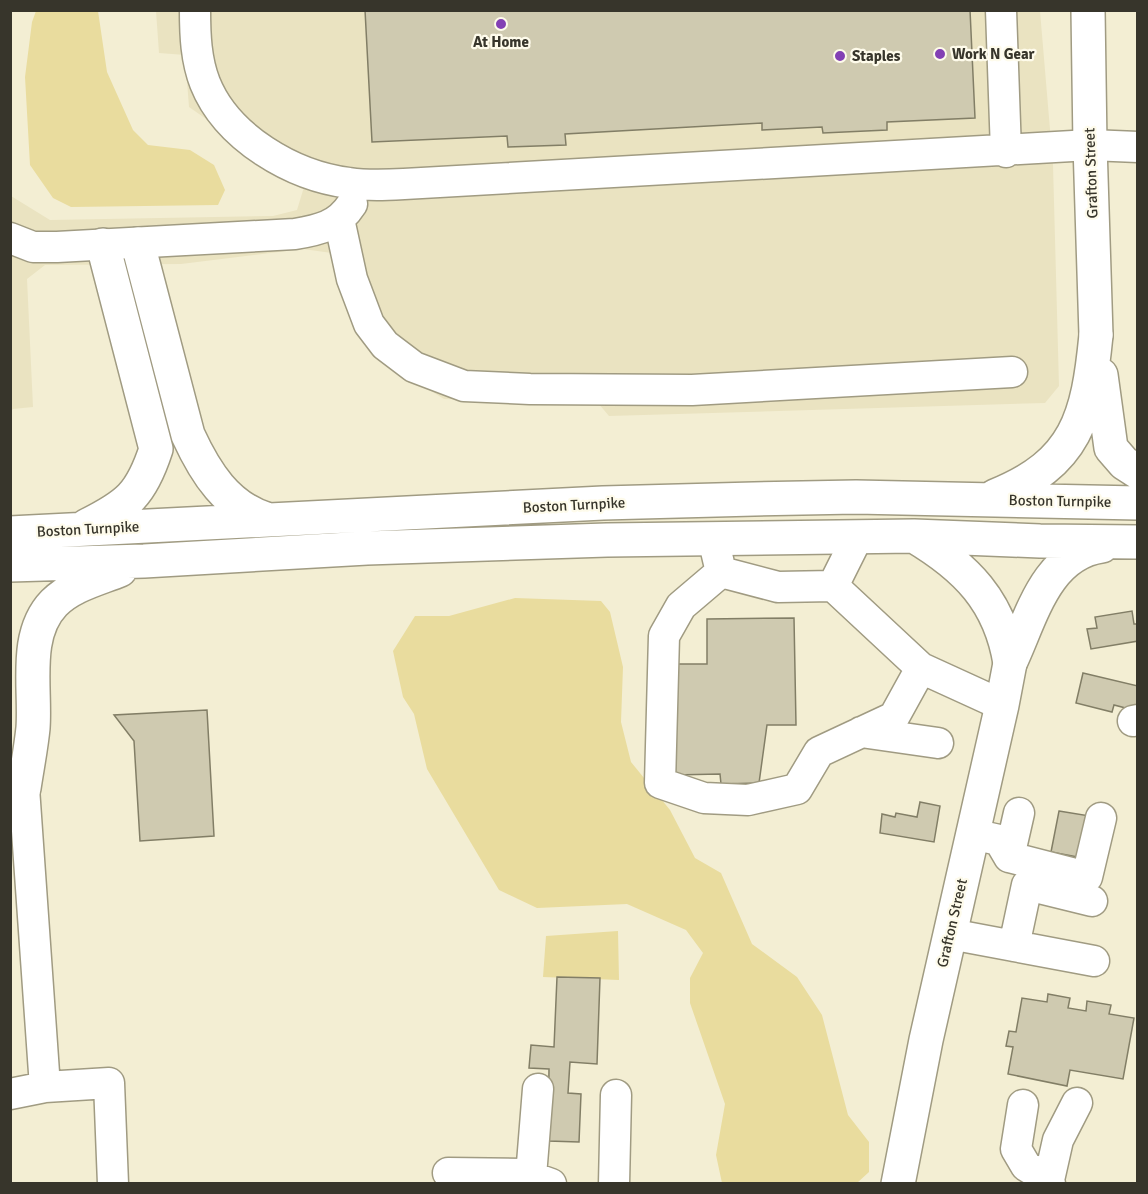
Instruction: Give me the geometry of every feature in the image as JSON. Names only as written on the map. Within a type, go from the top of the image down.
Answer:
[{"type":"main road","name":"Grafton Street","points":[[1088,10],[1096,335]]},
{"type":"main road","points":[[138,244],[188,435],[195,451],[226,496],[250,513],[269,520]]},
{"type":"main road","points":[[77,530],[110,513],[133,496],[148,472],[156,449],[103,245]]},
{"type":"main road","points":[[1096,335],[1111,448],[1137,472]]},
{"type":"main road","points":[[985,500],[1030,479],[1064,451],[1084,413],[1092,375],[1096,335]]},
{"type":"main road","name":"Boston Turnpike","points":[[10,533],[603,503],[856,497],[1137,503]]},
{"type":"main road","points":[[914,536],[943,554],[980,590],[1006,640],[1010,663]]},
{"type":"main road","points":[[10,565],[144,561],[367,548],[713,538],[914,536],[1127,543]]},
{"type":"main road","points":[[1010,663],[1031,612],[1048,582],[1060,567],[1075,555],[1091,547],[1127,543]]},
{"type":"main road","points":[[20,795],[33,727],[36,633],[46,613],[55,602],[74,588],[144,561]]},
{"type":"main road","name":"Grafton Street","points":[[898,1184],[1010,663]]},
{"type":"main road","points":[[10,734],[20,795]]},
{"type":"street","points":[[195,10],[196,43],[201,70],[212,97],[230,123],[257,147],[290,164],[334,180],[358,184],[396,185],[1006,152],[1090,145],[1137,147]]},
{"type":"street","points":[[1001,10],[1006,152]]},
{"type":"street","points":[[10,238],[33,247],[138,244],[295,234],[321,229],[339,219],[352,203],[358,184]]},
{"type":"street","points":[[339,219],[352,279],[369,324],[385,345],[414,367],[464,386],[530,389],[692,390],[1012,372]]},
{"type":"street","points":[[833,586],[858,536]]},
{"type":"street","points":[[713,538],[721,572]]},
{"type":"street","points":[[721,572],[778,587],[833,586],[921,668],[1002,705]]},
{"type":"street","points":[[721,572],[681,606],[664,636],[660,783],[704,798],[748,800],[796,789],[819,752],[894,717],[921,668]]},
{"type":"street","points":[[861,732],[938,743]]},
{"type":"street","points":[[20,795],[45,1087]]},
{"type":"street","points":[[1009,857],[1019,813]]},
{"type":"street","points":[[972,834],[999,840],[1009,857],[1088,877],[1101,818]]},
{"type":"street","points":[[1014,946],[1027,885],[1092,901]]},
{"type":"street","points":[[950,934],[1094,961]]},
{"type":"street","points":[[10,1094],[45,1087],[109,1083],[113,1184]]},
{"type":"street","points":[[448,1173],[524,1174],[541,1180],[538,1089]]},
{"type":"street","points":[[614,1184],[616,1095]]},
{"type":"street","points":[[1023,1105],[1016,1149],[1026,1166],[1049,1181],[1058,1140],[1077,1103]]},
{"type":"shaded area","points":[[36,11],[98,11],[107,72],[133,130],[148,145],[190,150],[214,165],[225,190],[218,205],[71,207],[53,198],[30,165],[25,77],[32,22]]},
{"type":"shaded area","points":[[156,11],[1040,11],[1053,165],[1059,386],[1045,403],[609,416],[598,403],[444,399],[371,354],[332,253],[303,249],[181,264],[45,265],[27,279],[33,407],[11,411],[11,196],[50,220],[273,216],[297,210],[304,187],[189,107],[185,55],[159,53]]},
{"type":"shaded area","points":[[515,598],[601,601],[610,612],[623,667],[621,722],[631,762],[670,810],[695,858],[721,873],[752,944],[797,977],[822,1015],[848,1115],[869,1142],[869,1172],[857,1183],[722,1183],[716,1155],[725,1104],[690,1003],[690,978],[703,953],[686,930],[627,904],[537,908],[499,890],[427,769],[414,714],[403,697],[393,651],[415,616],[449,616]]},
{"type":"shaded area","points":[[618,931],[619,980],[543,977],[546,936]]},
{"type":"building","points":[[365,10],[970,10],[975,118],[887,122],[887,130],[823,133],[822,127],[762,130],[762,123],[565,134],[566,145],[508,147],[507,136],[372,142]]},
{"type":"building","points":[[1132,611],[1134,624],[1138,624],[1138,641],[1091,649],[1087,629],[1097,628],[1095,617]]},
{"type":"building","points":[[794,618],[796,725],[767,725],[759,783],[721,784],[720,774],[673,775],[671,664],[707,664],[707,619]]},
{"type":"building","points":[[1083,673],[1138,686],[1137,711],[1114,705],[1112,712],[1076,703]]},
{"type":"building","points":[[207,710],[214,836],[140,841],[134,741],[114,715]]},
{"type":"building","points":[[920,802],[940,806],[934,842],[880,833],[882,814],[895,817],[896,813],[917,817]]},
{"type":"building","points":[[1059,811],[1090,816],[1083,858],[1051,852]]},
{"type":"building","points":[[557,977],[600,978],[597,1064],[570,1062],[568,1093],[581,1094],[579,1142],[548,1141],[549,1069],[529,1068],[531,1045],[554,1047]]},
{"type":"building","points":[[1048,994],[1070,998],[1068,1008],[1086,1011],[1087,1001],[1111,1005],[1109,1014],[1134,1018],[1123,1079],[1070,1070],[1067,1086],[1008,1074],[1013,1047],[1006,1046],[1009,1031],[1016,1032],[1022,998],[1047,1002]]},
{"type":"place","name":"At Home","points":[[501,24]]},
{"type":"place","name":"Work N Gear","points":[[940,54]]},
{"type":"place","name":"Staples","points":[[840,56]]}]
